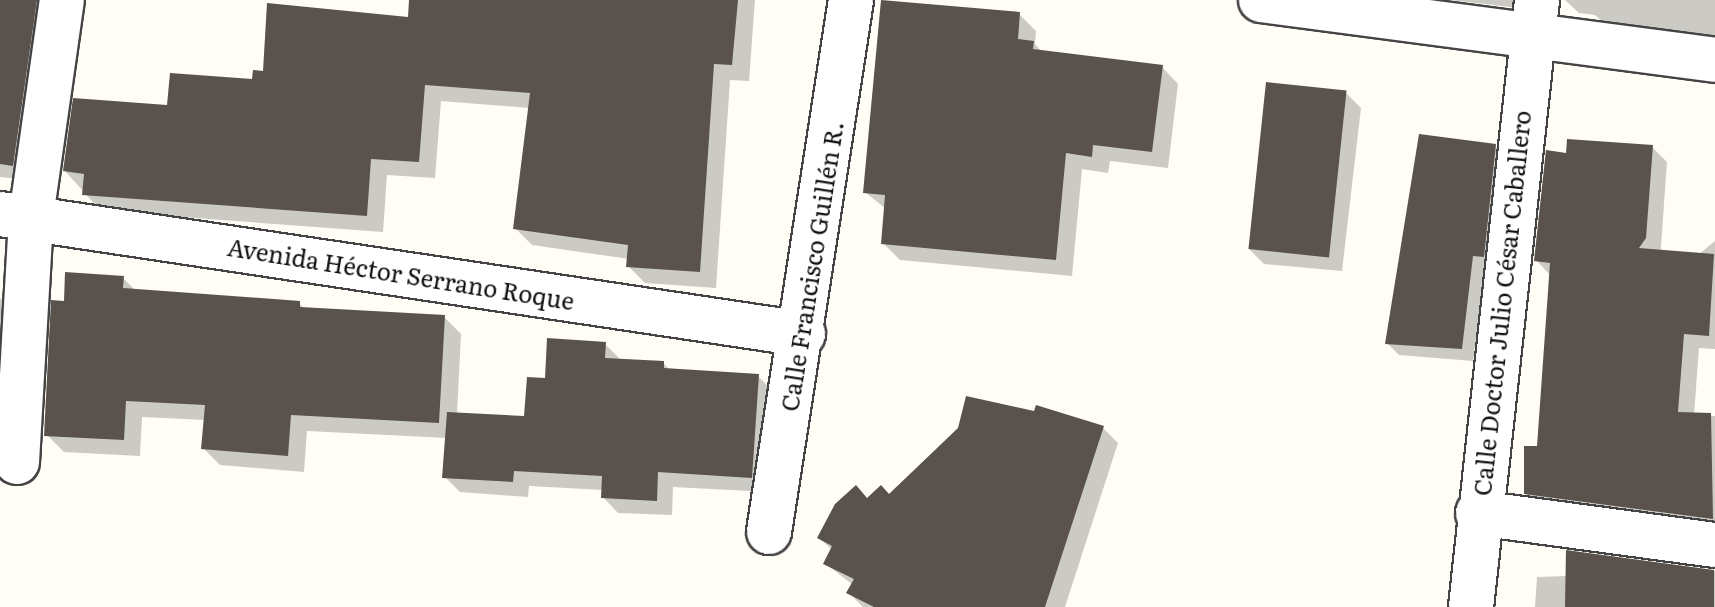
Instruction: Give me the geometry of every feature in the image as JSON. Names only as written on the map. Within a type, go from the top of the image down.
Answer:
[{"type":"street","points":[[17,462],[15,215],[62,0]]},
{"type":"street","name":"Calle Francisco Guillén R.","points":[[769,532],[803,334],[851,0]]},
{"type":"street","points":[[1261,0],[1533,20],[1715,60]]},
{"type":"street","name":"Calle Doctor Julio César Caballero","points":[[1471,607],[1478,513],[1533,20]]},
{"type":"street","name":"Avenida Héctor Serrano Roque","points":[[15,215],[803,334]]},
{"type":"street","points":[[1478,513],[1715,545]]},
{"type":"building","points":[[0,0],[37,0],[13,166],[0,164]]},
{"type":"building","points":[[409,0],[738,0],[732,65],[714,64],[700,272],[626,267],[628,245],[513,229],[530,93],[425,85],[419,162],[371,159],[367,216],[82,195],[84,174],[63,171],[73,98],[167,105],[170,73],[252,79],[253,70],[263,71],[267,3],[408,17]]},
{"type":"building","points":[[881,0],[1020,12],[1018,39],[1034,41],[1033,49],[1163,65],[1152,152],[1093,145],[1092,157],[1066,153],[1056,260],[881,244],[885,195],[863,193]]},
{"type":"building","points":[[1266,82],[1347,90],[1329,258],[1248,249]]},
{"type":"building","points":[[1419,134],[1496,144],[1484,257],[1473,256],[1462,349],[1385,344]]},
{"type":"building","points":[[1567,139],[1653,145],[1646,238],[1639,248],[1714,254],[1709,336],[1684,334],[1678,412],[1711,413],[1713,519],[1524,494],[1524,446],[1537,446],[1550,263],[1534,261],[1546,150],[1566,153]]},
{"type":"building","points":[[65,272],[124,276],[123,288],[300,301],[300,307],[445,315],[439,423],[291,415],[288,456],[201,449],[205,405],[126,401],[124,440],[44,436],[51,300],[64,301]]},
{"type":"building","points":[[547,338],[606,342],[605,358],[664,361],[664,368],[759,374],[752,478],[658,472],[657,501],[601,498],[602,476],[514,471],[513,482],[442,478],[447,412],[524,416],[527,377],[545,378]]},
{"type":"building","points":[[966,396],[1034,411],[1036,405],[1104,426],[1045,607],[874,607],[846,593],[854,579],[823,564],[832,546],[817,538],[835,504],[856,485],[867,498],[881,485],[889,494],[958,428]]},
{"type":"building","points":[[1566,550],[1714,570],[1714,607],[1565,607]]}]
